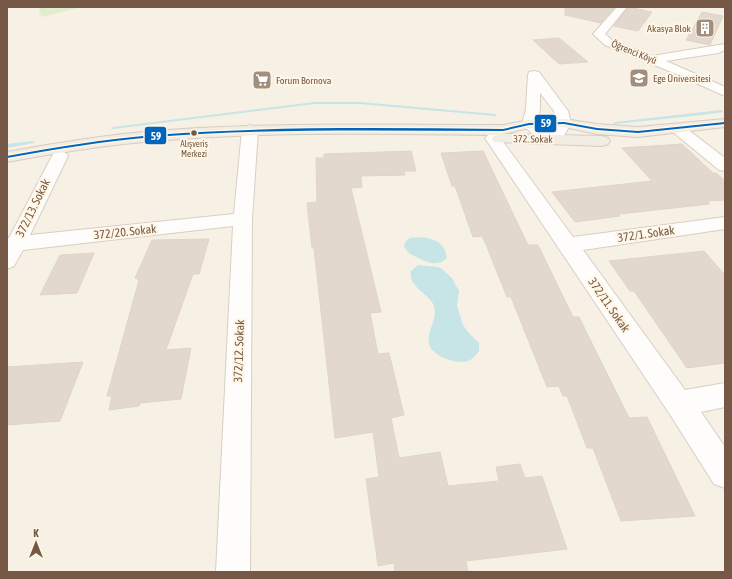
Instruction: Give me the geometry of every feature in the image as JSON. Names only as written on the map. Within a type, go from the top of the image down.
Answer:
[{"type":"main road","name":"372. Sokak","points":[[7,157],[86,143],[154,136],[503,130],[529,124],[564,123],[597,129],[638,132],[725,132]]},
{"type":"main road","name":"372. Sokak","points":[[7,165],[131,146],[250,134],[554,140],[632,140],[683,133],[725,123]]},
{"type":"street","name":"Öğrenci Köyü","points":[[622,7],[600,34],[609,43],[725,92]]},
{"type":"street","points":[[652,60],[714,50],[713,48],[725,48]]},
{"type":"street","points":[[534,75],[561,111],[564,123],[554,140],[529,124],[533,109],[534,75]]},
{"type":"street","points":[[683,133],[725,166]]},
{"type":"street","name":"372/12. Sokak","points":[[233,572],[243,219],[250,134]]},
{"type":"street","name":"372/11. Sokak","points":[[492,138],[679,404],[725,473]]},
{"type":"street","name":"372/13. Sokak","points":[[7,261],[11,244],[60,156]]},
{"type":"street","name":"372/20. Sokak","points":[[11,244],[243,219]]},
{"type":"street","name":"372/1. Sokak","points":[[567,245],[725,223]]},
{"type":"street","points":[[679,404],[725,395]]},
{"type":"green space","points":[[40,7],[81,7],[43,17],[39,13]]},
{"type":"water","points":[[422,237],[432,239],[442,245],[447,258],[443,261],[433,263],[418,258],[408,252],[404,246],[406,241],[410,238]]},
{"type":"water","points":[[418,265],[438,267],[452,278],[459,291],[457,306],[463,325],[479,343],[479,351],[470,360],[463,362],[452,361],[440,356],[431,348],[429,344],[429,334],[435,312],[432,302],[414,284],[412,280],[411,271]]},
{"type":"building","points":[[565,7],[615,7],[601,23],[565,15]]},
{"type":"building","points":[[628,7],[652,12],[638,31],[614,26]]},
{"type":"building","name":"Akasya Blok","points":[[702,12],[723,16],[710,45],[686,40]]},
{"type":"building","points":[[559,38],[588,62],[559,64],[533,40]]},
{"type":"building","points":[[682,144],[714,174],[716,173],[725,181],[725,200],[707,201],[710,204],[619,214],[620,216],[575,222],[552,192],[652,181],[622,148]]},
{"type":"building","points":[[411,151],[416,171],[404,171],[405,175],[361,176],[362,187],[351,188],[381,312],[370,313],[378,354],[389,353],[404,415],[391,418],[399,458],[440,452],[448,486],[499,481],[496,467],[520,464],[525,478],[542,476],[567,549],[466,561],[468,572],[395,572],[394,563],[378,566],[366,479],[379,477],[373,432],[335,438],[314,248],[312,248],[307,203],[317,202],[316,158],[324,158],[324,154]]},
{"type":"building","points":[[483,151],[528,245],[538,245],[573,317],[579,317],[629,418],[647,417],[695,516],[621,521],[593,448],[587,448],[567,396],[563,396],[559,386],[547,387],[511,297],[507,297],[485,242],[482,236],[473,237],[455,186],[452,186],[441,153]]},
{"type":"building","points":[[209,239],[199,274],[193,274],[166,350],[191,348],[181,399],[140,403],[139,406],[109,410],[112,396],[107,396],[139,280],[135,278],[152,240]]},
{"type":"building","points":[[704,251],[725,275],[725,363],[687,368],[634,291],[630,291],[609,261]]},
{"type":"building","points":[[94,253],[77,293],[40,295],[60,255]]},
{"type":"building","points":[[83,362],[60,421],[7,425],[7,367]]},
{"type":"waterway","points":[[113,128],[315,103],[360,103],[495,115]]},
{"type":"waterway","points":[[615,123],[721,111]]},
{"type":"waterway","points":[[7,146],[32,142]]},
{"type":"transit line","name":"59","points":[[7,157],[62,147],[117,140],[198,133],[328,130],[503,130],[529,124],[564,123],[597,129],[638,132],[725,123]]},
{"type":"place","name":"Akasya Blok","points":[[705,28]]},
{"type":"place","name":"Ege Üniversitesi","points":[[639,78]]},
{"type":"place","name":"Forum Bornova","points":[[262,80]]},
{"type":"place","name":"Alışveriş Merkezi","points":[[194,133]]}]
